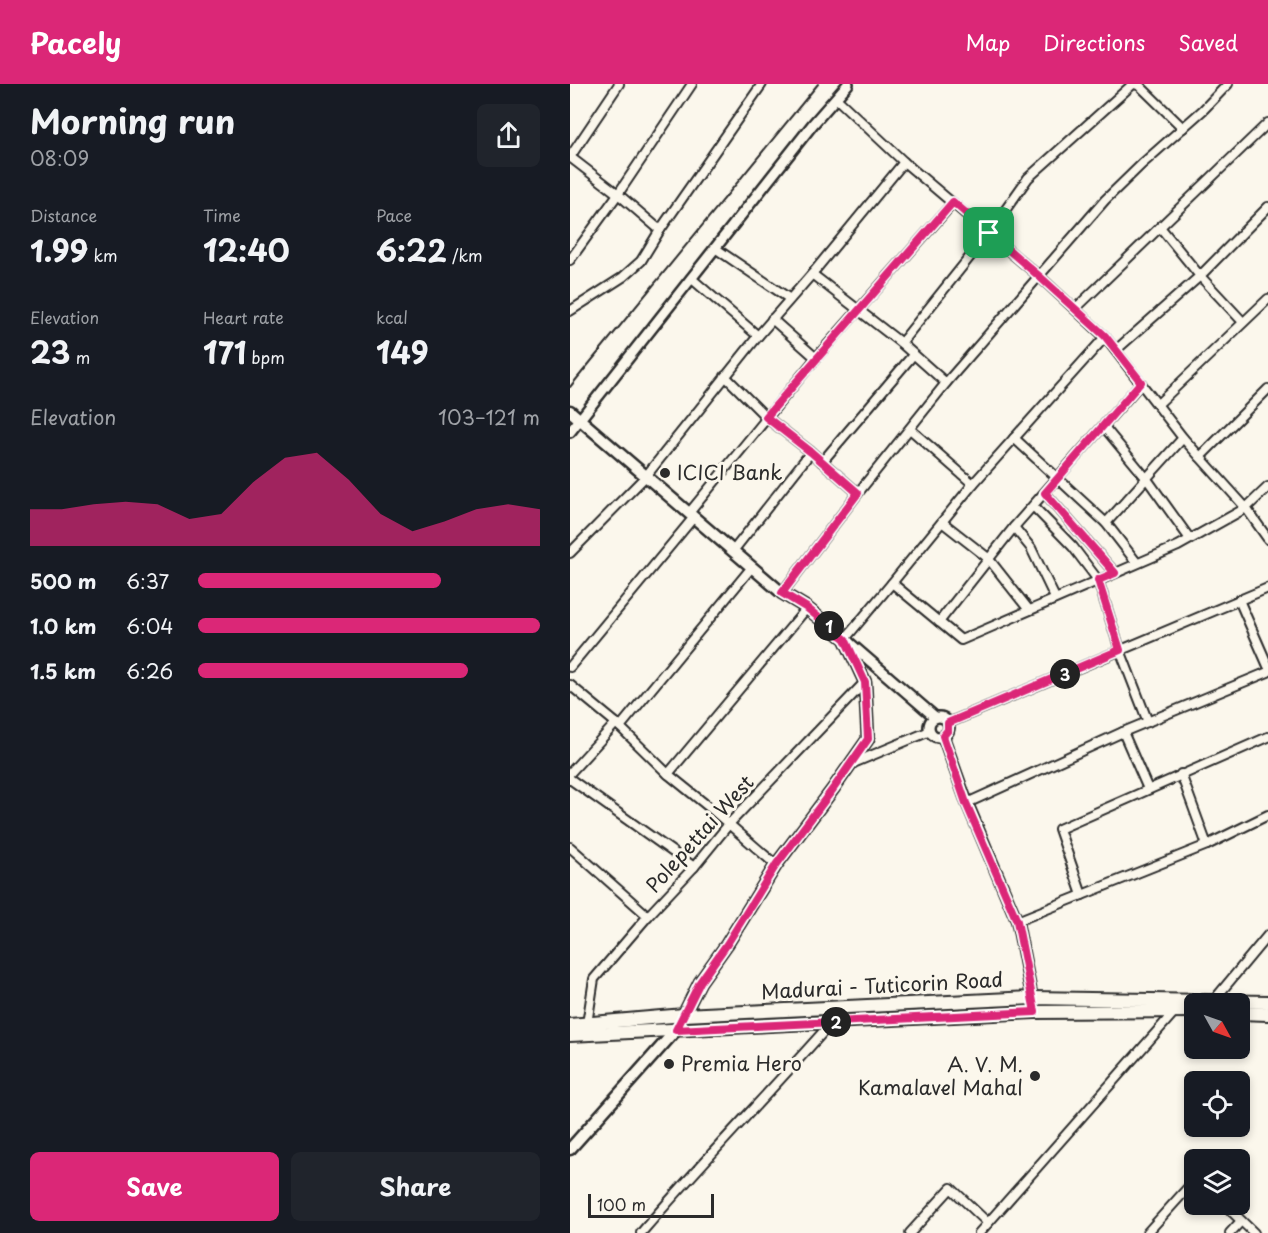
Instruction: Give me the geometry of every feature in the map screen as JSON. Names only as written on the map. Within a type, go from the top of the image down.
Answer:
[{"type":"main road","points":[[570,411],[782,593],[807,608],[845,639],[865,682],[868,739],[776,865],[727,944],[700,982],[676,1030],[570,1149]]},
{"type":"main road","name":"Madurai - Tuticorin Road","points":[[570,1025],[684,1015],[1032,998],[1184,1000]]},
{"type":"main road","name":"Madurai - Tuticorin Road","points":[[1250,1001],[1268,1002]]},
{"type":"main road","name":"Madurai - Tuticorin Road","points":[[570,1035],[1035,1012],[1184,1010]]},
{"type":"main road","points":[[1250,1013],[1268,1014]]},
{"type":"street","points":[[619,84],[570,157],[660,230]]},
{"type":"street","points":[[570,260],[618,194],[692,84]]},
{"type":"street","points":[[570,311],[634,269],[762,84]]},
{"type":"street","points":[[570,432],[848,84]]},
{"type":"street","points":[[901,344],[989,233],[1028,178],[1134,84],[1140,86],[1183,128]]},
{"type":"street","points":[[782,593],[946,383],[1106,200],[1228,84]]},
{"type":"street","points":[[836,98],[904,162],[1040,277],[1105,336],[1183,438],[1246,508],[1267,536]]},
{"type":"street","points":[[1075,309],[1268,123]]},
{"type":"street","points":[[570,553],[646,476],[725,376],[904,162]]},
{"type":"street","points":[[570,667],[692,515],[766,417],[953,202]]},
{"type":"street","points":[[1116,350],[1200,276],[1268,207]]},
{"type":"street","points":[[1160,228],[1243,322]]},
{"type":"street","points":[[715,248],[790,299]]},
{"type":"street","points":[[812,274],[860,310],[946,383]]},
{"type":"street","points":[[691,278],[758,336]]},
{"type":"street","points":[[1158,404],[1268,299]]},
{"type":"street","points":[[772,319],[816,358]]},
{"type":"street","points":[[943,736],[948,730],[948,723],[943,717],[935,717],[845,639],[973,484],[1105,336]]},
{"type":"street","points":[[822,462],[913,355]]},
{"type":"street","points":[[725,376],[766,417],[858,493]]},
{"type":"street","points":[[939,622],[1014,527],[1104,427],[1141,382]]},
{"type":"street","points":[[1200,457],[1268,389]]},
{"type":"street","points":[[1104,427],[1147,479],[1190,539]]},
{"type":"street","points":[[910,429],[973,484]]},
{"type":"street","points":[[1014,438],[1106,523],[1137,563]]},
{"type":"street","points":[[1106,523],[1183,438]]},
{"type":"street","points":[[733,550],[811,452]]},
{"type":"street","points":[[892,583],[961,640],[1190,539],[1246,508],[1268,487]]},
{"type":"street","points":[[1045,493],[1115,573]]},
{"type":"street","points":[[1034,506],[1073,548],[1098,580],[1120,650],[1148,722]]},
{"type":"street","points":[[942,522],[988,558],[1029,610]]},
{"type":"street","points":[[1014,527],[1031,548],[1055,598]]},
{"type":"street","points":[[570,773],[618,725],[752,567]]},
{"type":"street","points":[[948,723],[1268,588]]},
{"type":"street","points":[[1239,600],[1268,666]]},
{"type":"street","points":[[668,774],[807,608]]},
{"type":"street","points":[[966,803],[1123,732],[1268,672]]},
{"type":"street","name":"Polepettai West","points":[[587,1024],[594,979],[729,825],[865,682]]},
{"type":"street","points":[[570,685],[618,725],[668,774],[776,865]]},
{"type":"street","points":[[935,717],[930,723],[930,731],[935,736],[943,736]]},
{"type":"street","points":[[850,765],[930,731]]},
{"type":"street","points":[[1123,732],[1148,789]]},
{"type":"street","points":[[943,736],[966,803],[1017,921],[1035,1012]]},
{"type":"street","points":[[1082,895],[1059,828],[1268,737]]},
{"type":"street","points":[[1181,774],[1208,845]]},
{"type":"street","points":[[570,779],[694,867]]},
{"type":"street","points":[[1017,921],[1208,845],[1268,815]]},
{"type":"street","points":[[570,847],[648,916]]},
{"type":"street","points":[[1220,993],[1268,935]]},
{"type":"street","points":[[980,1233],[1176,1010]]},
{"type":"street","points":[[641,1233],[832,1022]]},
{"type":"street","points":[[910,1233],[951,1188],[988,1223]]},
{"type":"street","points":[[1147,1233],[1184,1192]]},
{"type":"street","points":[[1235,1215],[1254,1233]]},
{"type":"street","points":[[1230,1233],[1241,1221]]},
{"type":"railway","points":[[570,387],[818,84]]},
{"type":"place","name":"ICICI Bank","points":[[665,473]]},
{"type":"place","name":"Premia Hero","points":[[669,1064]]},
{"type":"place","name":"A. V. M. Kamalavel Mahal","points":[[1035,1076]]},
{"type":"route","points":[[953,202],[989,233],[1105,336],[1141,382],[1045,493],[1115,573],[1098,580],[1120,650],[948,723],[948,730],[943,736],[966,803],[1017,921],[1035,1012],[676,1030],[700,982],[727,944],[776,865],[868,739],[865,682],[845,639],[807,608],[782,593],[858,493],[766,417],[953,202]]}]
